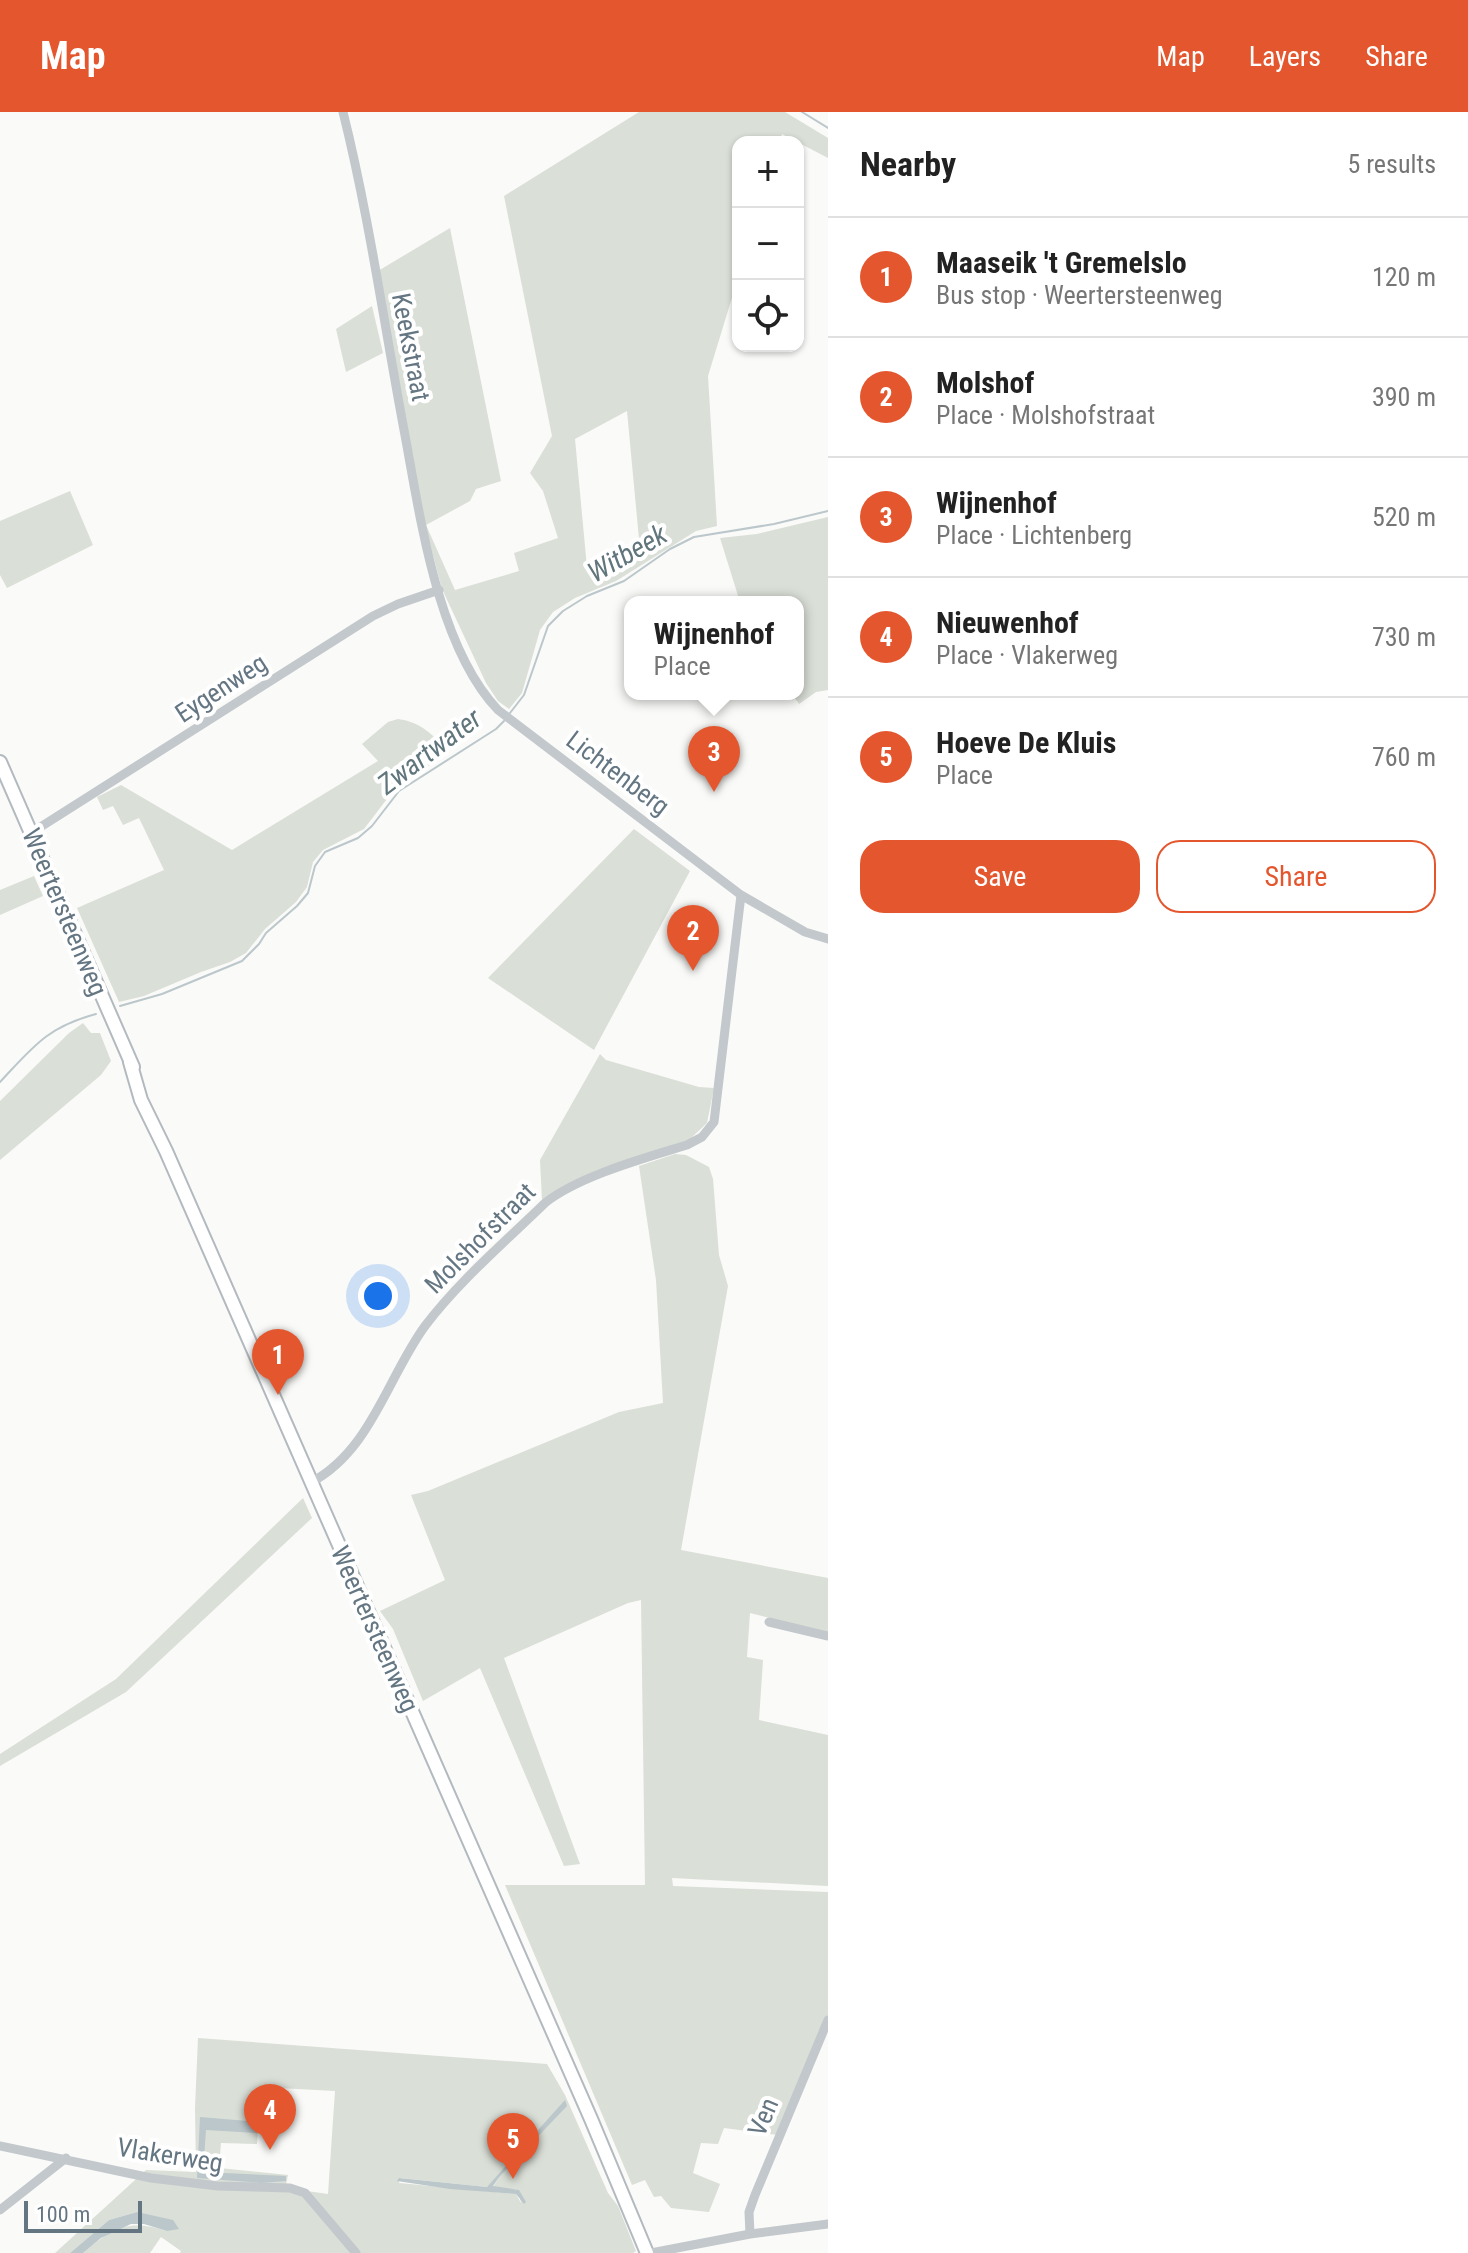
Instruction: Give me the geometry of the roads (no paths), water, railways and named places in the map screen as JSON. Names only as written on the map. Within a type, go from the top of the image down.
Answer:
[{"type":"main road","name":"Weertersteenweg","points":[[0,762],[130,1062],[141,1100],[649,2253]]},
{"type":"street","name":"Keekstraat","points":[[343,112],[425,540],[439,590]]},
{"type":"street","name":"Eygenweg","points":[[31,833],[373,616],[439,590]]},
{"type":"street","name":"Lichtenberg","points":[[439,590],[472,673],[498,710],[741,895],[805,932],[828,939]]},
{"type":"street","name":"Molshofstraat","points":[[310,1483],[330,1471],[365,1432],[422,1330],[440,1306],[545,1203],[558,1192],[577,1184],[687,1145],[702,1137],[714,1122],[741,895]]},
{"type":"street","points":[[769,1622],[828,1636]]},
{"type":"street","name":"Ven","points":[[750,2234],[749,2212],[755,2195],[828,2020]]},
{"type":"street","name":"Vlakerweg","points":[[0,2146],[151,2178],[218,2186],[290,2188],[305,2193],[356,2253]]},
{"type":"street","points":[[0,2210],[66,2158]]},
{"type":"street","points":[[649,2253],[750,2234],[828,2224]]},
{"type":"waterway","points":[[802,112],[828,128]]},
{"type":"waterway","name":"Witbeek","points":[[510,713],[524,695],[548,626],[563,611],[587,596],[624,581],[670,549],[694,537],[774,524],[828,511]]},
{"type":"waterway","name":"Zwartwater","points":[[120,1006],[162,994],[242,961],[308,893],[315,866],[325,852],[358,838],[372,826],[399,791],[504,721]]},
{"type":"waterway","name":"Witbeek","points":[[0,1082],[53,1032],[96,1014]]},
{"type":"place","name":"Wijnenhof","points":[[714,792]]},
{"type":"place","name":"Molshof","points":[[693,971]]},
{"type":"place","name":"Maaseik 't Gremelslo","points":[[278,1395]]},
{"type":"place","name":"Nieuwenhof","points":[[270,2150]]},
{"type":"place","name":"Hoeve De Kluis","points":[[513,2179]]}]
